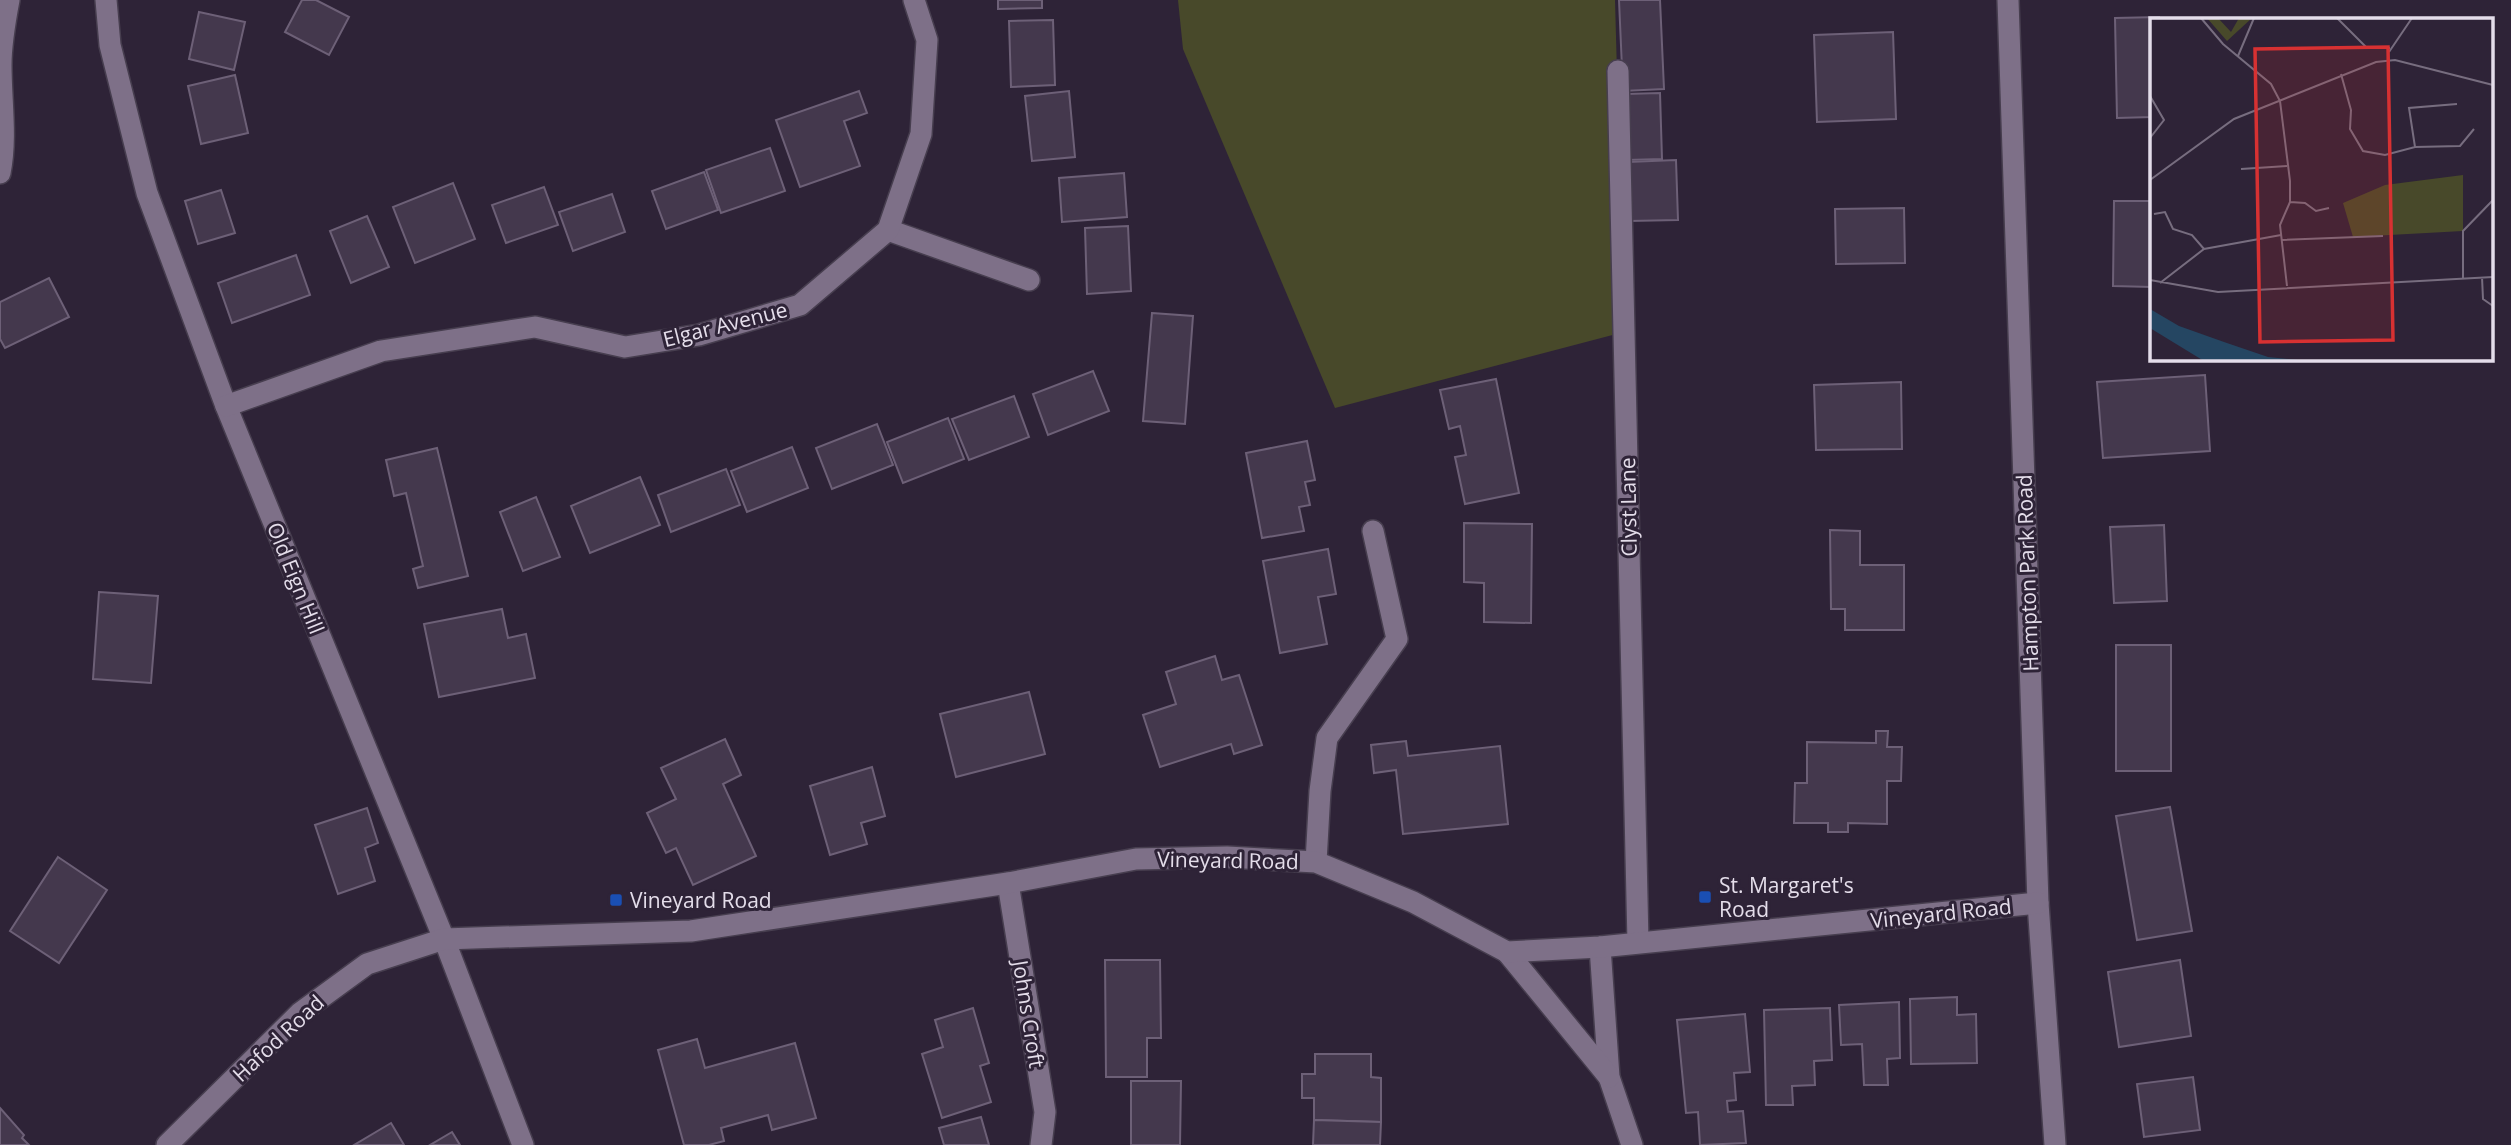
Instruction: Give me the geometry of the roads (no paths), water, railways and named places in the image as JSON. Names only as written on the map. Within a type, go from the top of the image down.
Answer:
[{"type":"street","points":[[0,173],[4,153],[1,63],[9,0]]},
{"type":"street","points":[[91,0],[106,0]]},
{"type":"street","name":"Old Eign Hill","points":[[106,0],[110,45],[147,193],[226,406],[444,939],[523,1145]]},
{"type":"street","points":[[914,0],[927,40],[920,134],[888,230],[1029,280]]},
{"type":"street","name":"Hampton Park Road","points":[[2008,0],[2038,903],[2055,1145]]},
{"type":"street","name":"Clyst Lane","points":[[1618,71],[1638,943]]},
{"type":"street","name":"Elgar Avenue","points":[[226,406],[381,351],[536,327],[625,347],[699,335],[800,305],[888,230]]},
{"type":"street","points":[[1316,862],[1320,791],[1327,738],[1397,639],[1373,531]]},
{"type":"street","name":"Vineyard Road","points":[[444,939],[691,931],[1008,883],[1136,859],[1227,858],[1316,862],[1413,902],[1507,952],[1600,947],[2038,903]]},
{"type":"street","name":"Johns Croft","points":[[1008,883],[1045,1112],[1041,1145]]},
{"type":"street","name":"Hafod Road","points":[[167,1145],[300,1013],[367,964],[444,939]]},
{"type":"street","points":[[1600,947],[1609,1077],[1632,1145]]},
{"type":"street","points":[[1507,952],[1609,1077]]},
{"type":"place","name":"St. Margaret's Road","points":[[1705,897]]},
{"type":"place","name":"Vineyard Road","points":[[616,900]]}]
